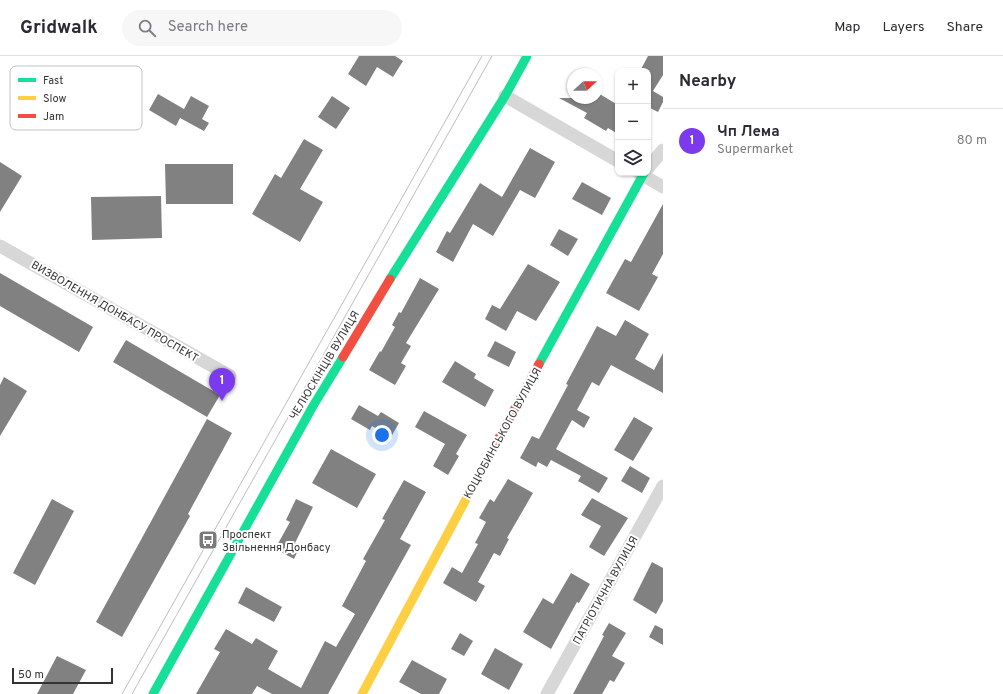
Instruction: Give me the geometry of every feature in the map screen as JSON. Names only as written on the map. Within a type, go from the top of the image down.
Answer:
[{"type":"main road","name":"ЧЕЛЮСКІНЦІВ ВУЛИЦЯ","points":[[153,694],[313,406],[407,251],[505,96],[527,56]]},
{"type":"main road","name":"КОЦЮБИНСЬКОГО ВУЛИЦЯ","points":[[362,694],[641,176]]},
{"type":"street","points":[[505,96],[615,159]]},
{"type":"street","name":"КОЦЮБИНСЬКОГО ВУЛИЦЯ","points":[[651,163],[663,150]]},
{"type":"street","points":[[648,176],[663,187]]},
{"type":"street","name":"ВИЗВОЛЕННЯ ДОНБАСУ ПРОСПЕКТ","points":[[0,246],[230,376]]},
{"type":"street","name":"ПАТРІОТИЧНА ВУЛИЦЯ","points":[[546,694],[663,486]]},
{"type":"building","points":[[359,56],[395,56],[403,61],[393,77],[377,67],[366,86],[348,74]]},
{"type":"building","points":[[648,56],[663,56],[663,75],[653,91],[663,97],[663,102],[658,112],[651,108],[651,68],[642,68]]},
{"type":"building","points":[[158,94],[184,109],[191,96],[209,106],[202,119],[209,123],[204,131],[180,118],[176,126],[149,110]]},
{"type":"building","points":[[332,96],[350,108],[336,129],[318,117]]},
{"type":"building","points":[[603,96],[615,103],[615,132],[608,128],[606,131],[584,118],[587,113],[570,104],[603,104]]},
{"type":"building","points":[[559,98],[567,98],[567,102]]},
{"type":"building","points":[[304,139],[323,150],[300,189],[323,202],[300,242],[252,214],[275,174],[281,178]]},
{"type":"building","points":[[530,148],[555,162],[535,198],[520,190],[493,236],[473,224],[453,262],[436,252],[447,231],[450,233],[480,183],[502,197]]},
{"type":"building","points":[[0,162],[22,176],[0,212]]},
{"type":"building","points":[[165,164],[233,164],[233,204],[166,204]]},
{"type":"building","points":[[582,182],[611,198],[602,215],[572,199]]},
{"type":"building","points":[[161,196],[162,238],[92,240],[91,197]]},
{"type":"building","points":[[663,204],[663,254],[652,274],[658,277],[639,311],[606,293],[625,259],[631,262]]},
{"type":"building","points":[[559,229],[578,239],[568,256],[550,245]]},
{"type":"building","points":[[528,264],[560,282],[536,321],[517,311],[506,331],[485,319],[492,305],[500,309]]},
{"type":"building","points":[[0,273],[93,327],[79,352],[0,306]]},
{"type":"building","points":[[420,278],[439,289],[406,343],[411,346],[401,363],[406,366],[395,385],[369,370],[395,327],[392,325],[399,312],[401,313]]},
{"type":"building","points":[[625,320],[649,334],[635,359],[654,370],[663,353],[663,393],[611,365],[599,386],[592,382],[577,410],[590,417],[584,428],[572,420],[556,449],[608,478],[599,493],[578,481],[581,476],[551,460],[547,467],[538,462],[536,467],[520,458],[532,436],[539,439],[597,326],[616,336]]},
{"type":"building","points":[[126,340],[220,395],[207,417],[113,362]]},
{"type":"building","points":[[495,341],[516,352],[509,367],[487,356]]},
{"type":"building","points":[[455,361],[476,374],[474,378],[494,390],[485,407],[442,382]]},
{"type":"building","points":[[4,377],[27,391],[0,436],[0,385]]},
{"type":"building","points":[[359,405],[378,416],[381,412],[399,423],[391,437],[372,426],[370,430],[351,419]]},
{"type":"building","points":[[424,411],[467,435],[456,454],[459,456],[448,475],[433,466],[445,444],[415,427]]},
{"type":"building","points":[[634,417],[653,428],[633,461],[614,450]]},
{"type":"building","points":[[207,419],[232,433],[188,514],[190,516],[122,637],[96,622]]},
{"type":"building","points":[[331,449],[376,474],[357,508],[312,483]]},
{"type":"building","points":[[630,466],[650,478],[642,493],[621,481]]},
{"type":"building","points":[[508,479],[533,493],[507,538],[509,539],[500,556],[494,553],[478,582],[485,586],[476,602],[443,583],[452,567],[462,573],[478,544],[475,543],[486,522],[479,518],[490,499],[494,502]]},
{"type":"building","points":[[404,480],[426,492],[400,539],[411,545],[328,694],[272,694],[257,686],[252,694],[196,694],[220,652],[214,649],[226,629],[252,644],[256,638],[278,651],[268,669],[301,688],[325,641],[336,647],[355,614],[342,606],[366,561],[363,559],[385,520],[382,519]]},
{"type":"building","points":[[592,498],[628,518],[604,556],[589,547],[601,526],[581,515]]},
{"type":"building","points":[[52,499],[74,511],[35,585],[13,573]]},
{"type":"building","points":[[296,499],[313,507],[295,543],[300,546],[294,559],[275,549],[290,522],[286,520]]},
{"type":"building","points":[[652,562],[663,568],[663,601],[656,614],[633,600]]},
{"type":"building","points":[[571,573],[590,584],[579,603],[577,602],[551,649],[523,632],[543,598],[553,604]]},
{"type":"building","points":[[246,587],[282,607],[274,622],[238,603]]},
{"type":"building","points":[[609,623],[626,633],[612,656],[625,663],[614,682],[610,680],[602,694],[573,694],[604,636],[602,635]]},
{"type":"building","points":[[655,625],[663,629],[663,645],[649,637]]},
{"type":"building","points":[[460,633],[473,641],[464,656],[451,649]]},
{"type":"building","points":[[495,648],[523,664],[509,690],[481,674]]},
{"type":"building","points":[[57,656],[86,670],[73,694],[37,694]]},
{"type":"building","points":[[412,660],[447,679],[439,694],[421,694],[399,682]]},
{"type":"tram line","points":[[122,694],[482,56]]},
{"type":"tram line","points":[[132,694],[492,56]]},
{"type":"traffic: fast","points":[[390,279],[505,96],[527,56]]},
{"type":"traffic: fast","points":[[539,364],[642,176]]},
{"type":"traffic: fast","points":[[153,694],[313,406],[343,357]]},
{"type":"traffic: slow","points":[[362,694],[488,458]]},
{"type":"traffic: jam","points":[[343,357],[390,279]]},
{"type":"traffic: jam","points":[[488,458],[539,364]]},
{"type":"place","name":"Чп Лема","points":[[222,401]]},
{"type":"place","name":"Проспект Звільнення Донбасу","points":[[208,540]]}]
